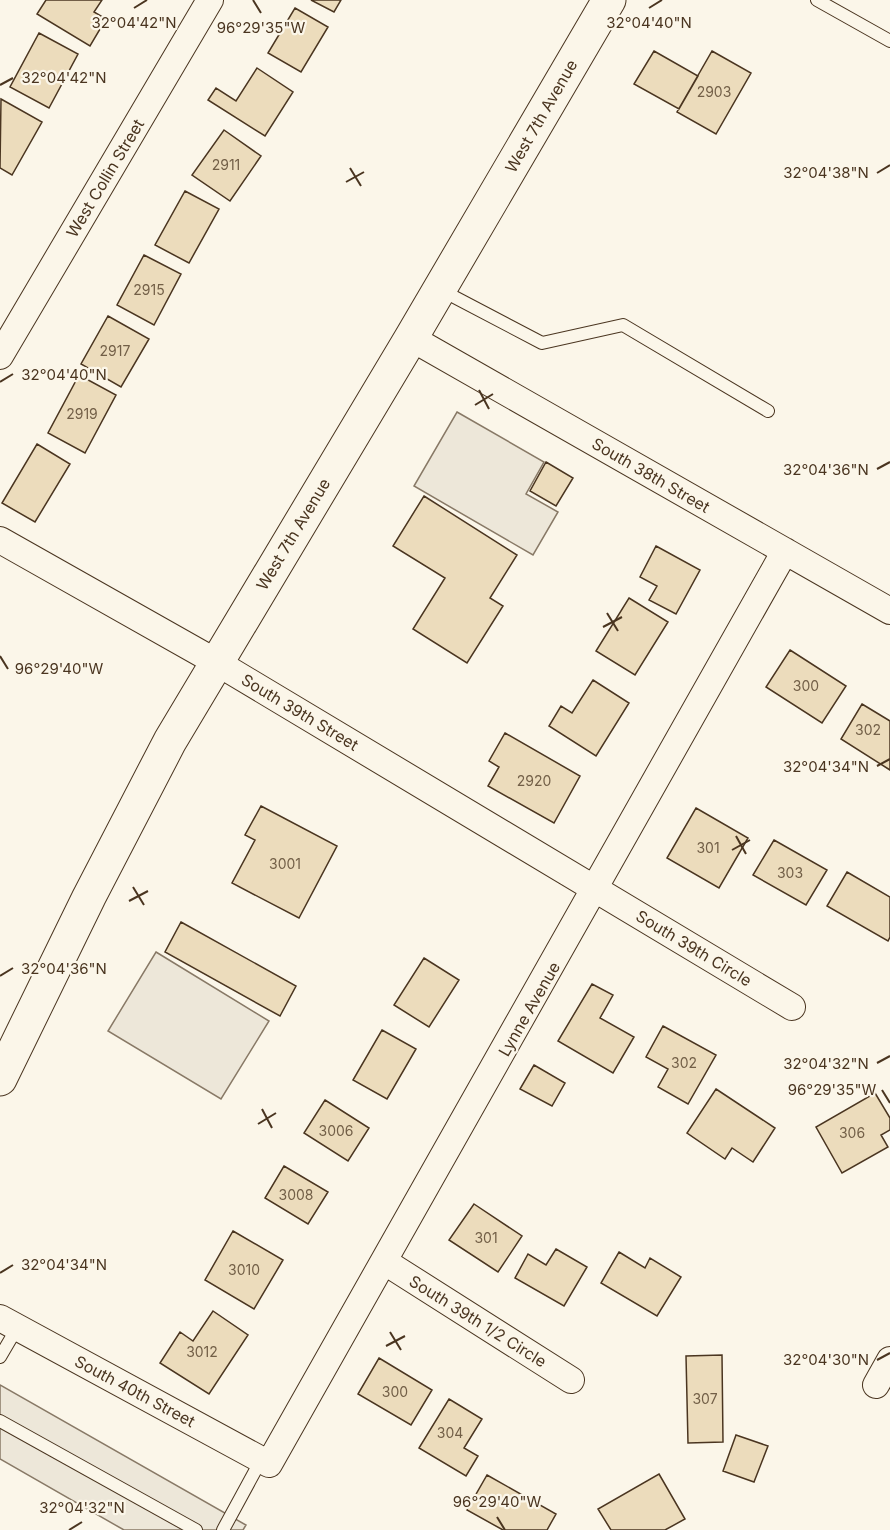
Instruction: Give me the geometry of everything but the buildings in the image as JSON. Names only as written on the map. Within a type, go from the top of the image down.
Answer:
[{"type":"main road","name":"West 7th Avenue","points":[[0,1079],[89,897],[170,741],[411,338],[609,0]]},
{"type":"street","name":"West Collin Street","points":[[0,356],[210,0]]},
{"type":"street","name":"South 38th Street","points":[[411,338],[890,611]]},
{"type":"street","name":"South 39th Street","points":[[0,540],[216,662],[597,888]]},
{"type":"street","name":"Lynne Avenue","points":[[265,1462],[385,1262],[785,551]]},
{"type":"street","name":"South 39th Circle","points":[[597,888],[792,1007]]},
{"type":"street","name":"South 39th 1/2 Circle","points":[[385,1262],[571,1380]]},
{"type":"street","name":"South 40th Street","points":[[9,1323],[265,1462]]},
{"type":"street","points":[[876,1385],[890,1360]]},
{"type":"lane","points":[[817,0],[890,41]]},
{"type":"lane","points":[[440,289],[542,343],[623,325],[768,411]]},
{"type":"lane","points":[[0,1357],[9,1323]]},
{"type":"lane","points":[[0,1421],[196,1530]]},
{"type":"lane","points":[[223,1530],[265,1462]]},
{"type":"shaded area","points":[[457,412],[544,462],[526,494],[558,512],[533,555],[414,486]]},
{"type":"shaded area","points":[[156,952],[269,1021],[221,1099],[108,1031]]},
{"type":"shaded area","points":[[0,1385],[246,1525],[243,1530],[124,1530],[0,1459]]}]
